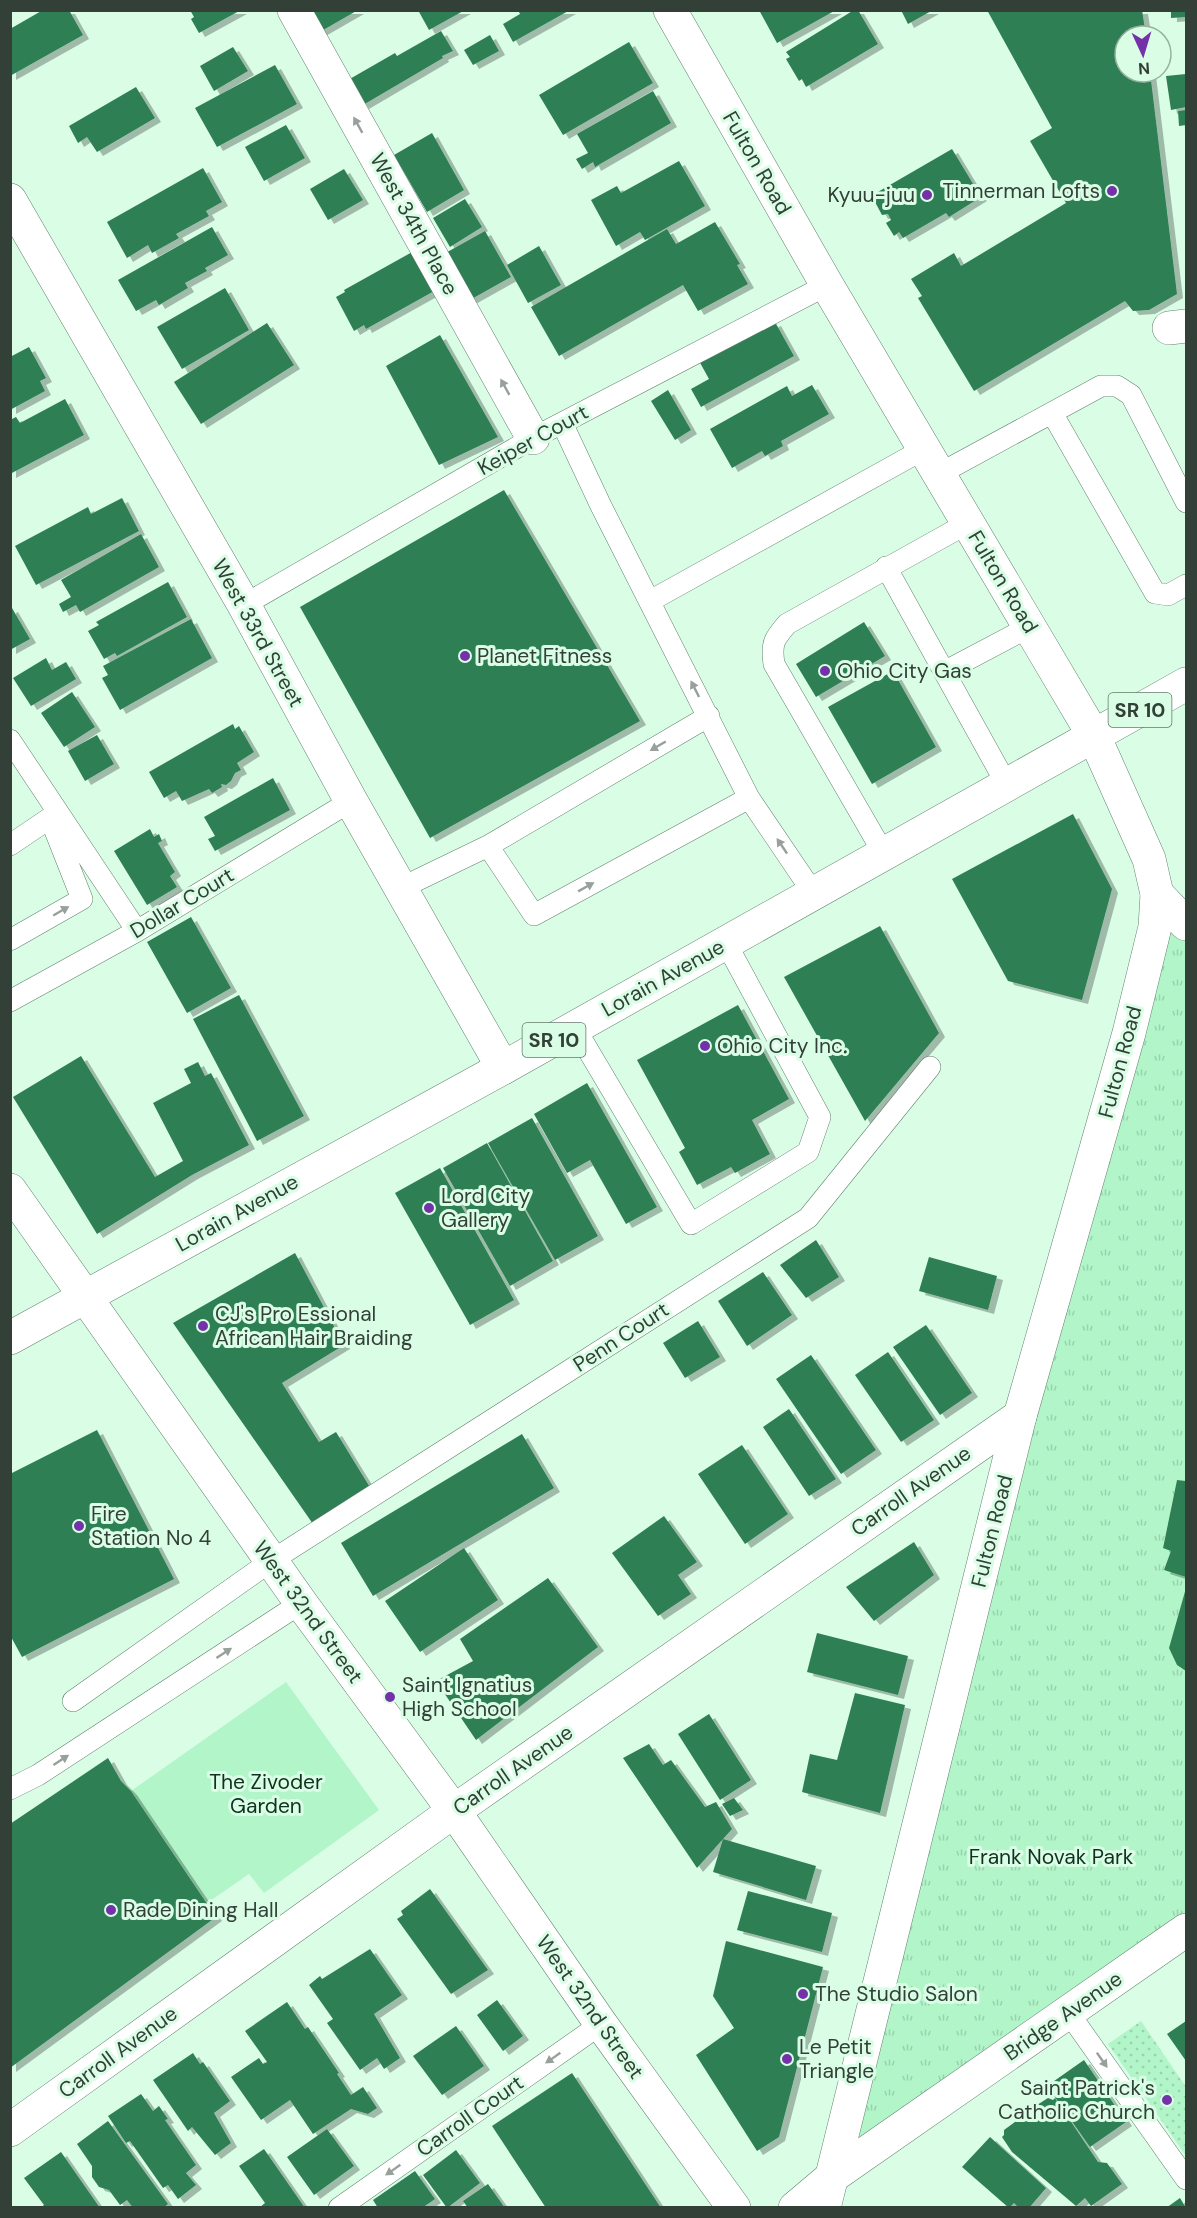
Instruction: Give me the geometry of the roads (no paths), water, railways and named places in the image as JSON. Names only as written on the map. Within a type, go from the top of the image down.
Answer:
[{"type":"street","name":"West 34th Place","points":[[294,10],[533,438]]},
{"type":"street","name":"Fulton Road","points":[[670,10],[827,285],[1094,736],[1149,859],[1157,894],[1155,927],[1129,1033],[1020,1416],[824,2208]]},
{"type":"street","name":"West 33rd Street","points":[[10,200],[244,605],[351,801],[503,1068]]},
{"type":"street","name":"Lorain Avenue","points":[[10,1338],[575,1028],[1186,684]]},
{"type":"street","points":[[1157,894],[1186,924]]},
{"type":"street","name":"West 32nd Street","points":[[10,1190],[271,1561],[453,1811],[601,2024],[734,2208]]},
{"type":"street","name":"Carroll Avenue","points":[[10,2130],[453,1811],[1020,1416]]},
{"type":"street","name":"Bridge Avenue","points":[[795,2208],[833,2176],[1186,1930]]},
{"type":"lane","name":"Keiper Court","points":[[244,605],[533,438],[827,285]]},
{"type":"lane","points":[[650,601],[931,462],[1052,413],[1101,386],[1117,387],[1131,395],[1186,502]]},
{"type":"lane","points":[[1052,413],[1155,593],[1168,595],[1186,585]]},
{"type":"lane","points":[[562,423],[750,798],[814,894]]},
{"type":"lane","points":[[884,854],[774,664],[772,647],[776,637],[787,624],[968,523]]},
{"type":"lane","points":[[886,567],[1007,785]]},
{"type":"lane","points":[[944,672],[1029,627]]},
{"type":"lane","points":[[401,888],[488,846],[708,716]]},
{"type":"lane","points":[[10,740],[137,931]]},
{"type":"lane","points":[[488,846],[534,915],[750,798]]},
{"type":"lane","name":"Dollar Court","points":[[10,1001],[137,931],[351,801]]},
{"type":"lane","points":[[10,845],[50,818],[82,899],[10,940]]},
{"type":"lane","points":[[575,1028],[691,1224],[808,1152],[820,1117],[726,943]]},
{"type":"lane","name":"Penn Court","points":[[73,1701],[271,1561],[808,1218],[930,1067]]},
{"type":"lane","points":[[10,1789],[38,1775],[301,1603]]},
{"type":"lane","points":[[1068,2012],[1186,2179]]},
{"type":"lane","name":"Carroll Court","points":[[339,2208],[601,2024]]},
{"type":"place","name":"Tinnerman Lofts","points":[[1112,191]]},
{"type":"place","name":"Kyuu-juu","points":[[927,195]]},
{"type":"place","name":"Planet Fitness","points":[[465,656]]},
{"type":"place","name":"Ohio City Gas","points":[[825,671]]},
{"type":"place","name":"Ohio City Inc.","points":[[705,1046]]},
{"type":"place","name":"Lord City Gallery","points":[[429,1208]]},
{"type":"place","name":"CJ's Pro Essional African Hair Braiding","points":[[203,1326]]},
{"type":"place","name":"Fire Station No 4","points":[[79,1526]]},
{"type":"place","name":"Saint Ignatius High School","points":[[390,1697]]},
{"type":"place","name":"Rade Dining Hall","points":[[111,1910]]},
{"type":"place","name":"The Studio Salon","points":[[803,1994]]},
{"type":"place","name":"Le Petit Triangle","points":[[787,2059]]},
{"type":"place","name":"Saint Patrick's Catholic Church","points":[[1167,2100]]},
{"type":"park label","name":"The Zivoder Garden","points":[[266,1794]]},
{"type":"park label","name":"Frank Novak Park","points":[[1051,1857]]}]
